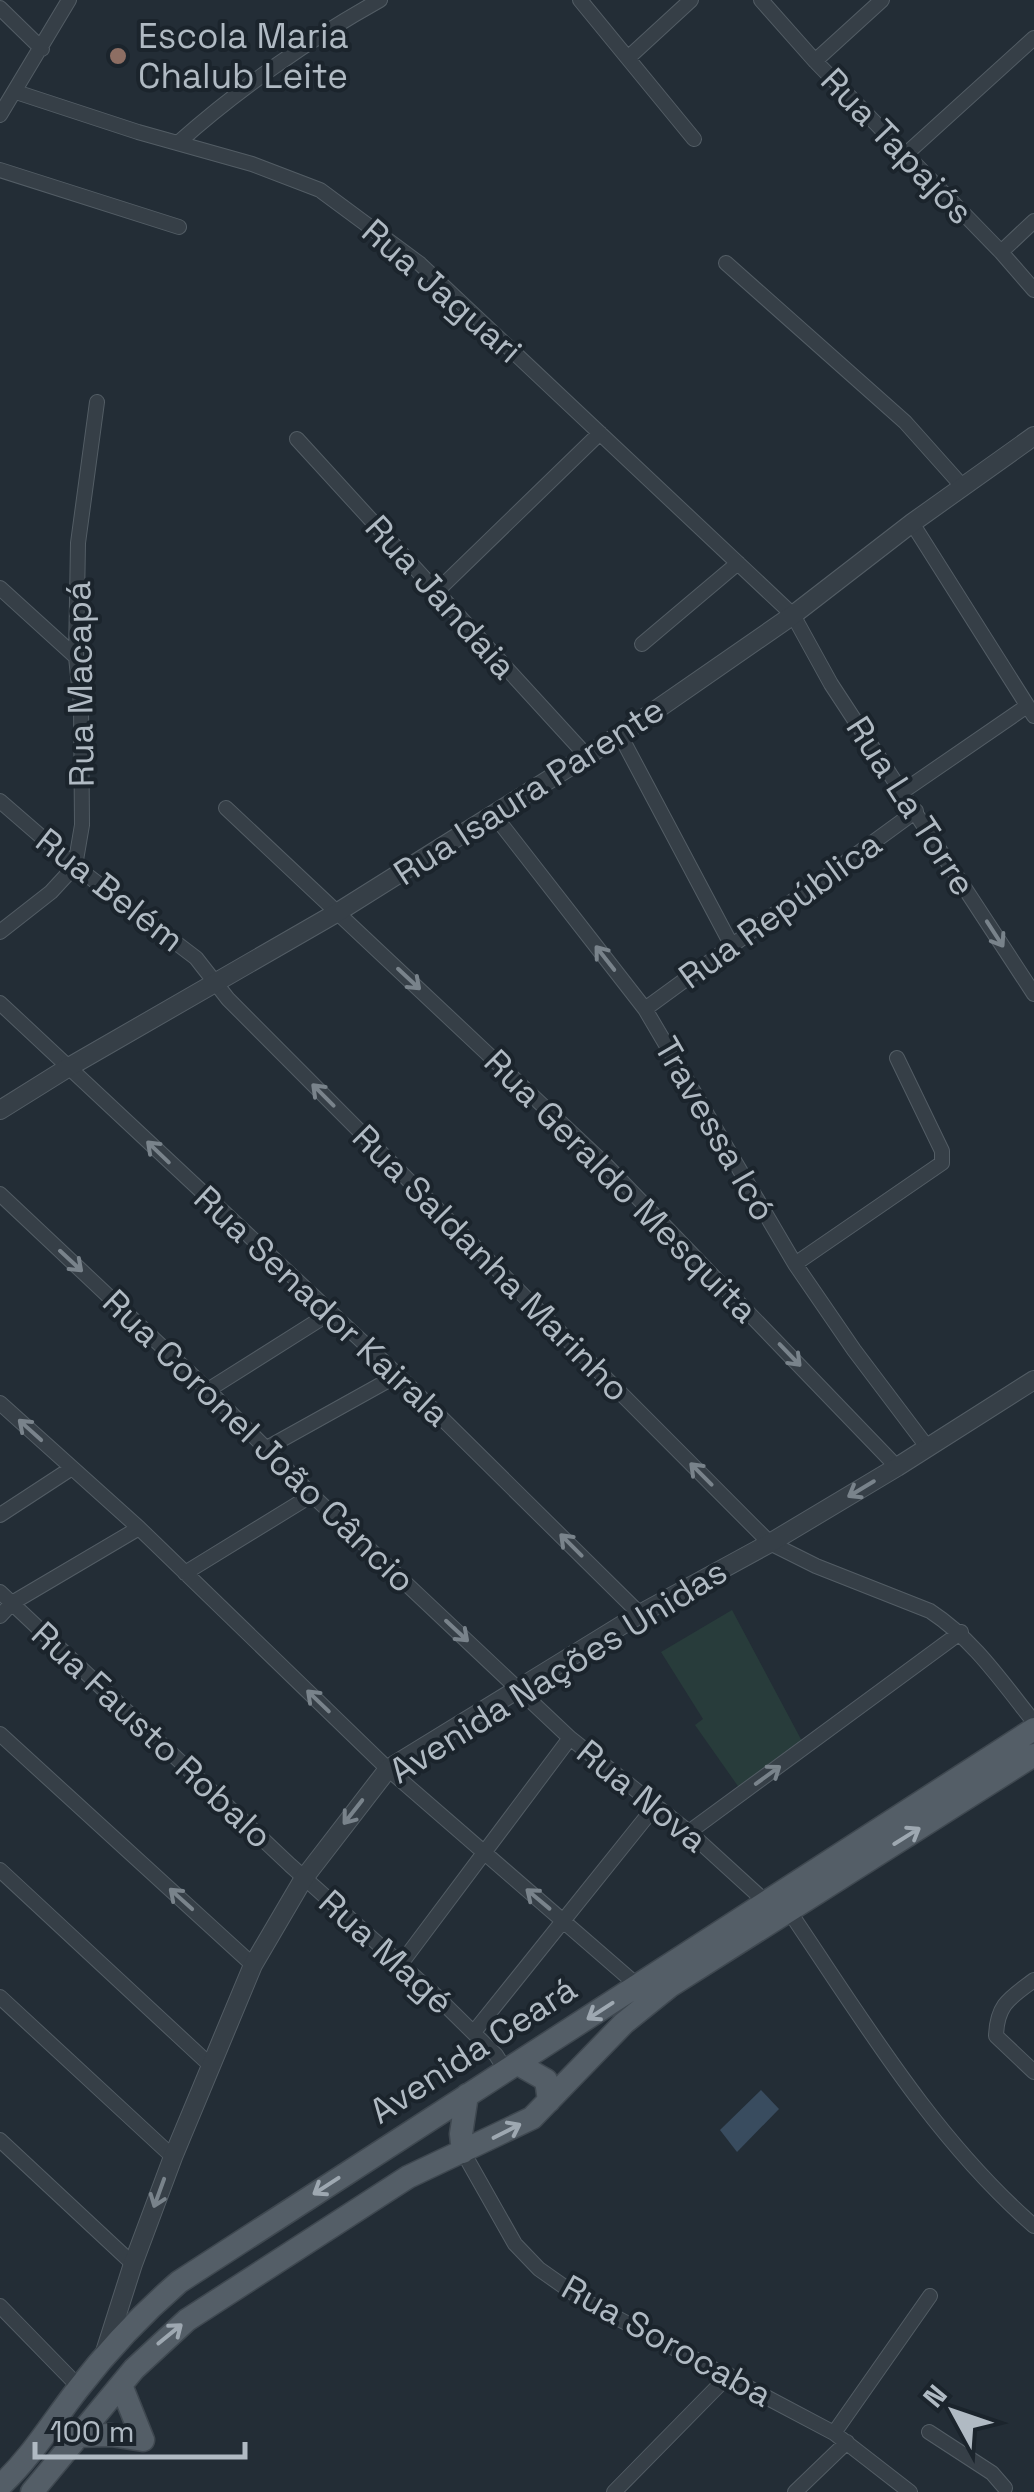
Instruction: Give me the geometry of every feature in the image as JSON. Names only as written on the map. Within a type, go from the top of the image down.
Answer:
[{"type":"main road","name":"Avenida Ceará","points":[[32,2492],[120,2385],[187,2320],[408,2177],[532,2118],[624,2023],[670,1986],[1034,1726]]},
{"type":"main road","name":"Avenida Ceará","points":[[0,2486],[16,2472],[79,2387],[143,2313],[180,2282],[638,1986],[1034,1755]]},
{"type":"main road","points":[[512,2068],[546,2080],[549,2101]]},
{"type":"main road","points":[[462,2152],[460,2134],[467,2094]]},
{"type":"main road","points":[[103,2405],[97,2387],[104,2360]]},
{"type":"main road","points":[[76,2436],[111,2434],[143,2440],[120,2385]]},
{"type":"street","points":[[0,115],[69,0]]},
{"type":"street","points":[[344,0],[347,18]]},
{"type":"street","points":[[178,143],[236,95],[347,18],[380,0]]},
{"type":"street","points":[[580,0],[694,138]]},
{"type":"street","points":[[630,57],[691,0]]},
{"type":"street","name":"Rua Tapajós","points":[[761,0],[815,62],[1034,290]]},
{"type":"street","points":[[815,62],[882,0]]},
{"type":"street","points":[[0,8],[42,48]]},
{"type":"street","points":[[906,154],[1034,38]]},
{"type":"street","name":"Rua Jaguari","points":[[16,92],[288,176],[333,198],[420,264],[792,615]]},
{"type":"street","points":[[0,170],[180,227]]},
{"type":"street","points":[[1001,252],[1034,221]]},
{"type":"street","points":[[726,263],[905,422],[964,487]]},
{"type":"street","name":"Rua Macapá","points":[[75,866],[82,825],[76,657],[78,543],[98,402]]},
{"type":"street","points":[[434,592],[600,433]]},
{"type":"street","name":"Rua Isaura Parente","points":[[0,1110],[338,912],[620,735],[792,615],[1034,436]]},
{"type":"street","name":"Rua Jandaia","points":[[297,439],[586,754]]},
{"type":"street","points":[[912,523],[1031,711]]},
{"type":"street","points":[[642,644],[738,563]]},
{"type":"street","points":[[0,588],[76,657]]},
{"type":"street","name":"Rua La Torre","points":[[792,615],[831,684],[1034,994]]},
{"type":"street","name":"Rua República","points":[[902,792],[1031,711]]},
{"type":"street","points":[[620,735],[732,946]]},
{"type":"street","name":"Rua Belém","points":[[0,801],[75,866],[196,958],[214,982]]},
{"type":"street","name":"Rua Geraldo Mesquita","points":[[226,808],[608,1166],[897,1467]]},
{"type":"street","name":"Rua República","points":[[645,1009],[916,811]]},
{"type":"street","name":"Travessa Icó","points":[[494,814],[645,1009],[795,1264],[928,1448]]},
{"type":"street","points":[[0,932],[51,892],[75,866]]},
{"type":"street","name":"Rua Saldanha Marinho","points":[[214,982],[770,1543],[816,1566],[930,1611],[961,1632],[1034,1726]]},
{"type":"street","name":"Rua Senador Kairala","points":[[0,1002],[398,1375],[640,1614]]},
{"type":"street","points":[[795,1264],[942,1163],[942,1151],[897,1058]]},
{"type":"street","name":"Rua Coronel João Câncio","points":[[0,1194],[208,1390],[312,1496],[518,1687]]},
{"type":"street","points":[[208,1390],[330,1313]]},
{"type":"street","points":[[265,1448],[398,1375]]},
{"type":"street","name":"Avenida Nações Unidas","points":[[104,2360],[133,2264],[173,2156],[253,1964],[304,1878],[388,1769],[518,1687],[770,1543],[1033,1382]]},
{"type":"street","points":[[0,1403],[138,1528],[388,1769],[638,1986]]},
{"type":"street","points":[[0,1516],[72,1468]]},
{"type":"street","points":[[185,1573],[312,1496]]},
{"type":"street","points":[[0,1616],[12,1603],[138,1528]]},
{"type":"street","name":"Rua Fausto Robalo","points":[[0,1592],[304,1878]]},
{"type":"street","points":[[689,1832],[961,1632]]},
{"type":"street","name":"Rua Nova","points":[[518,1687],[570,1738],[778,1907],[962,2154],[1034,2226]]},
{"type":"street","points":[[0,1734],[253,1964]]},
{"type":"street","points":[[400,1965],[570,1738]]},
{"type":"street","points":[[474,2032],[656,1805]]},
{"type":"street","points":[[0,1870],[210,2065]]},
{"type":"street","name":"Rua Magé","points":[[304,1878],[512,2068]]},
{"type":"street","points":[[1034,1980],[1006,2001],[997,2018],[996,2036],[1034,2072]]},
{"type":"street","points":[[0,1997],[173,2156]]},
{"type":"street","points":[[0,2140],[133,2264]]},
{"type":"street","name":"Rua Sorocaba","points":[[462,2152],[515,2244],[539,2269],[583,2300],[841,2438],[910,2492]]},
{"type":"street","points":[[795,2492],[841,2438],[930,2296]]},
{"type":"street","points":[[0,2306],[79,2387]]},
{"type":"street","points":[[614,2492],[729,2375]]},
{"type":"street","points":[[930,2432],[992,2473],[1003,2491]]},
{"type":"green space","points":[[732,1610],[804,1745],[740,1789],[695,1725],[703,1719],[661,1652]]},
{"type":"water","points":[[761,2090],[779,2109],[737,2152],[720,2130]]},
{"type":"place","name":"Escola Maria Chalub Leite","points":[[118,56]]}]
